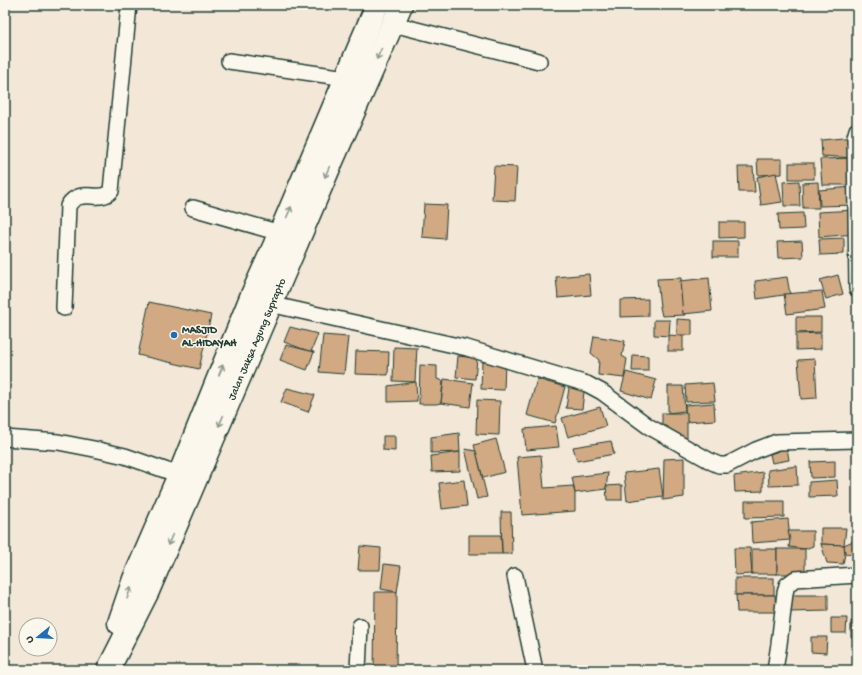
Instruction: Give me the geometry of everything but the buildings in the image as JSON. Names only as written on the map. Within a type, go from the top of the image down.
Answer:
[{"type":"highway","name":"Jalan Jaksa Agung Suprapto","points":[[108,670],[148,591],[261,300],[280,233],[377,5]]},
{"type":"highway","name":"Jalan Jaksa Agung Suprapto","points":[[103,670],[134,579],[179,474],[261,300],[329,168],[397,14]]},
{"type":"street","points":[[64,308],[68,206],[71,201],[79,196],[105,196],[111,191],[129,5]]},
{"type":"street","points":[[397,14],[539,61]]},
{"type":"street","points":[[229,61],[346,78]]},
{"type":"street","points":[[857,130],[855,136],[857,289]]},
{"type":"street","points":[[193,208],[280,233]]},
{"type":"street","points":[[261,300],[468,348],[587,384],[602,392],[648,426],[719,465],[727,465],[756,450],[777,442],[857,440]]},
{"type":"street","points":[[5,438],[58,442],[94,449],[125,456],[179,474]]},
{"type":"street","points":[[775,670],[787,585],[795,579],[857,575]]},
{"type":"street","points":[[515,576],[534,670]]},
{"type":"street","points":[[358,670],[360,626]]},
{"type":"place","name":"MASJID AL-HIDAYAH","points":[[174,335]]}]
